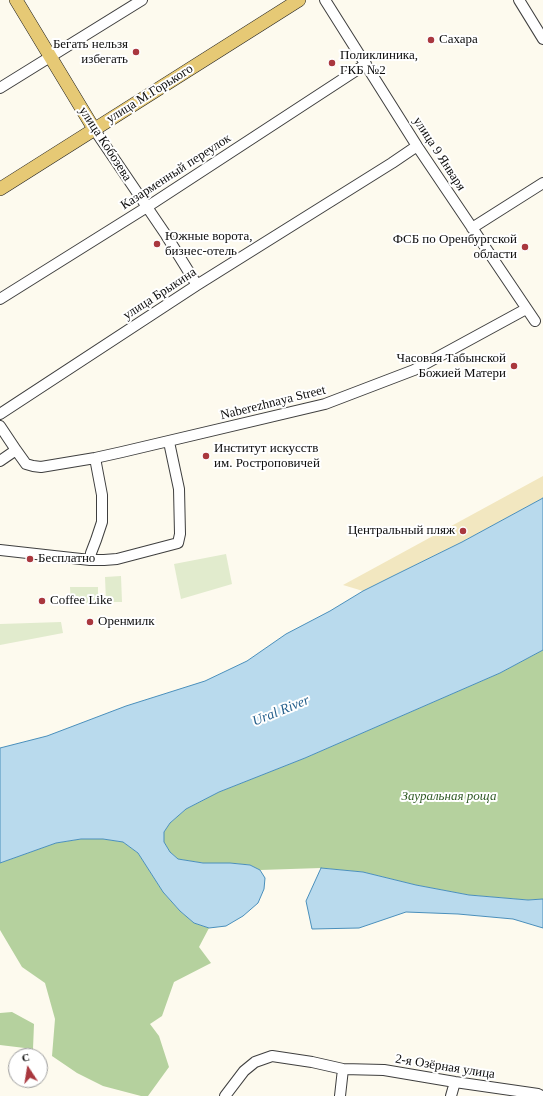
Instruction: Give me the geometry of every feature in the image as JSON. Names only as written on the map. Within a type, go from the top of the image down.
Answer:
[{"type":"main road","name":"улица Кобозева","points":[[16,0],[94,129]]},
{"type":"main road","name":"улица М.Горького","points":[[0,189],[299,0]]},
{"type":"street","points":[[0,88],[142,0]]},
{"type":"street","name":"улица 9 Января","points":[[325,0],[417,146],[535,321]]},
{"type":"street","points":[[519,0],[543,39]]},
{"type":"street","name":"Казарменный переулок","points":[[0,299],[147,207],[366,64]]},
{"type":"street","name":"улица Кобозева","points":[[94,129],[147,207],[197,285]]},
{"type":"street","name":"улица Брыкина","points":[[0,414],[197,285],[417,146]]},
{"type":"street","points":[[472,228],[543,183]]},
{"type":"street","name":"Naberezhnaya Street","points":[[0,426],[26,464],[41,467],[95,458],[169,442],[325,404],[414,370],[526,309]]},
{"type":"street","points":[[0,550],[90,560],[117,558],[178,543],[180,534],[179,489],[169,442]]},
{"type":"street","points":[[0,461],[16,450]]},
{"type":"street","points":[[90,560],[102,522],[102,494],[95,458]]},
{"type":"street","name":"2-я Озёрная улица","points":[[225,1096],[244,1071],[255,1062],[272,1056],[312,1062],[343,1069],[384,1070],[538,1094],[542,1096]]},
{"type":"street","points":[[340,1096],[343,1069]]},
{"type":"street","points":[[451,1096],[455,1082]]},
{"type":"green space","points":[[226,554],[232,584],[181,599],[174,564]]},
{"type":"green space","points":[[121,576],[122,602],[106,602],[105,577]]},
{"type":"green space","points":[[70,587],[98,587],[98,603],[71,604]]},
{"type":"green space","points":[[61,622],[63,633],[0,645],[0,624]]},
{"type":"green space","name":"Зауральная роща","points":[[543,650],[543,899],[528,900],[469,895],[416,885],[363,872],[321,868],[260,870],[250,865],[203,863],[178,859],[170,852],[164,842],[164,832],[170,823],[186,809],[219,792],[305,758],[500,673]]},
{"type":"green space","points":[[81,839],[103,839],[123,842],[138,853],[163,892],[180,911],[194,923],[209,928],[199,947],[211,963],[174,982],[162,1016],[150,1024],[159,1036],[169,1067],[148,1096],[141,1096],[103,1086],[77,1073],[52,1056],[55,1019],[45,983],[22,967],[0,930],[0,863],[56,843]]},
{"type":"green space","points":[[12,1012],[34,1024],[33,1048],[0,1045],[0,1013]]},
{"type":"sand","name":"Центральный пляж","points":[[543,476],[543,498],[462,542],[363,591],[343,585]]},
{"type":"water","name":"Ural River","points":[[543,498],[543,650],[500,673],[305,758],[219,792],[186,809],[170,823],[164,832],[164,842],[170,852],[178,859],[203,863],[250,865],[260,870],[265,878],[264,889],[258,903],[243,916],[226,926],[209,928],[194,923],[180,911],[163,892],[138,853],[123,842],[103,839],[81,839],[56,843],[0,863],[0,748],[47,736],[126,706],[205,681],[247,661],[286,634],[330,611],[363,591],[462,542]]},
{"type":"water","points":[[321,868],[363,872],[416,885],[469,895],[528,900],[543,899],[543,928],[513,919],[458,914],[406,912],[359,928],[312,929],[306,901]]},
{"type":"place","name":"Сахара","points":[[431,40]]},
{"type":"place","name":"Бегать нельзя избегать","points":[[136,52]]},
{"type":"place","name":"Поликлиника, ГКБ №2","points":[[332,63]]},
{"type":"place","name":"Южные ворота, бизнес-отель","points":[[157,244]]},
{"type":"place","name":"ФСБ по Оренбургской области","points":[[525,247]]},
{"type":"place","name":"Часовня Табынской Божией Матери","points":[[514,366]]},
{"type":"place","name":"Институт искусств им. Ростроповичей","points":[[206,456]]},
{"type":"place","name":"Центральный пляж","points":[[463,531]]},
{"type":"place","name":"Бесплатно","points":[[30,559]]},
{"type":"place","name":"Coffee Like","points":[[42,601]]},
{"type":"place","name":"Оренмилк","points":[[90,622]]}]
